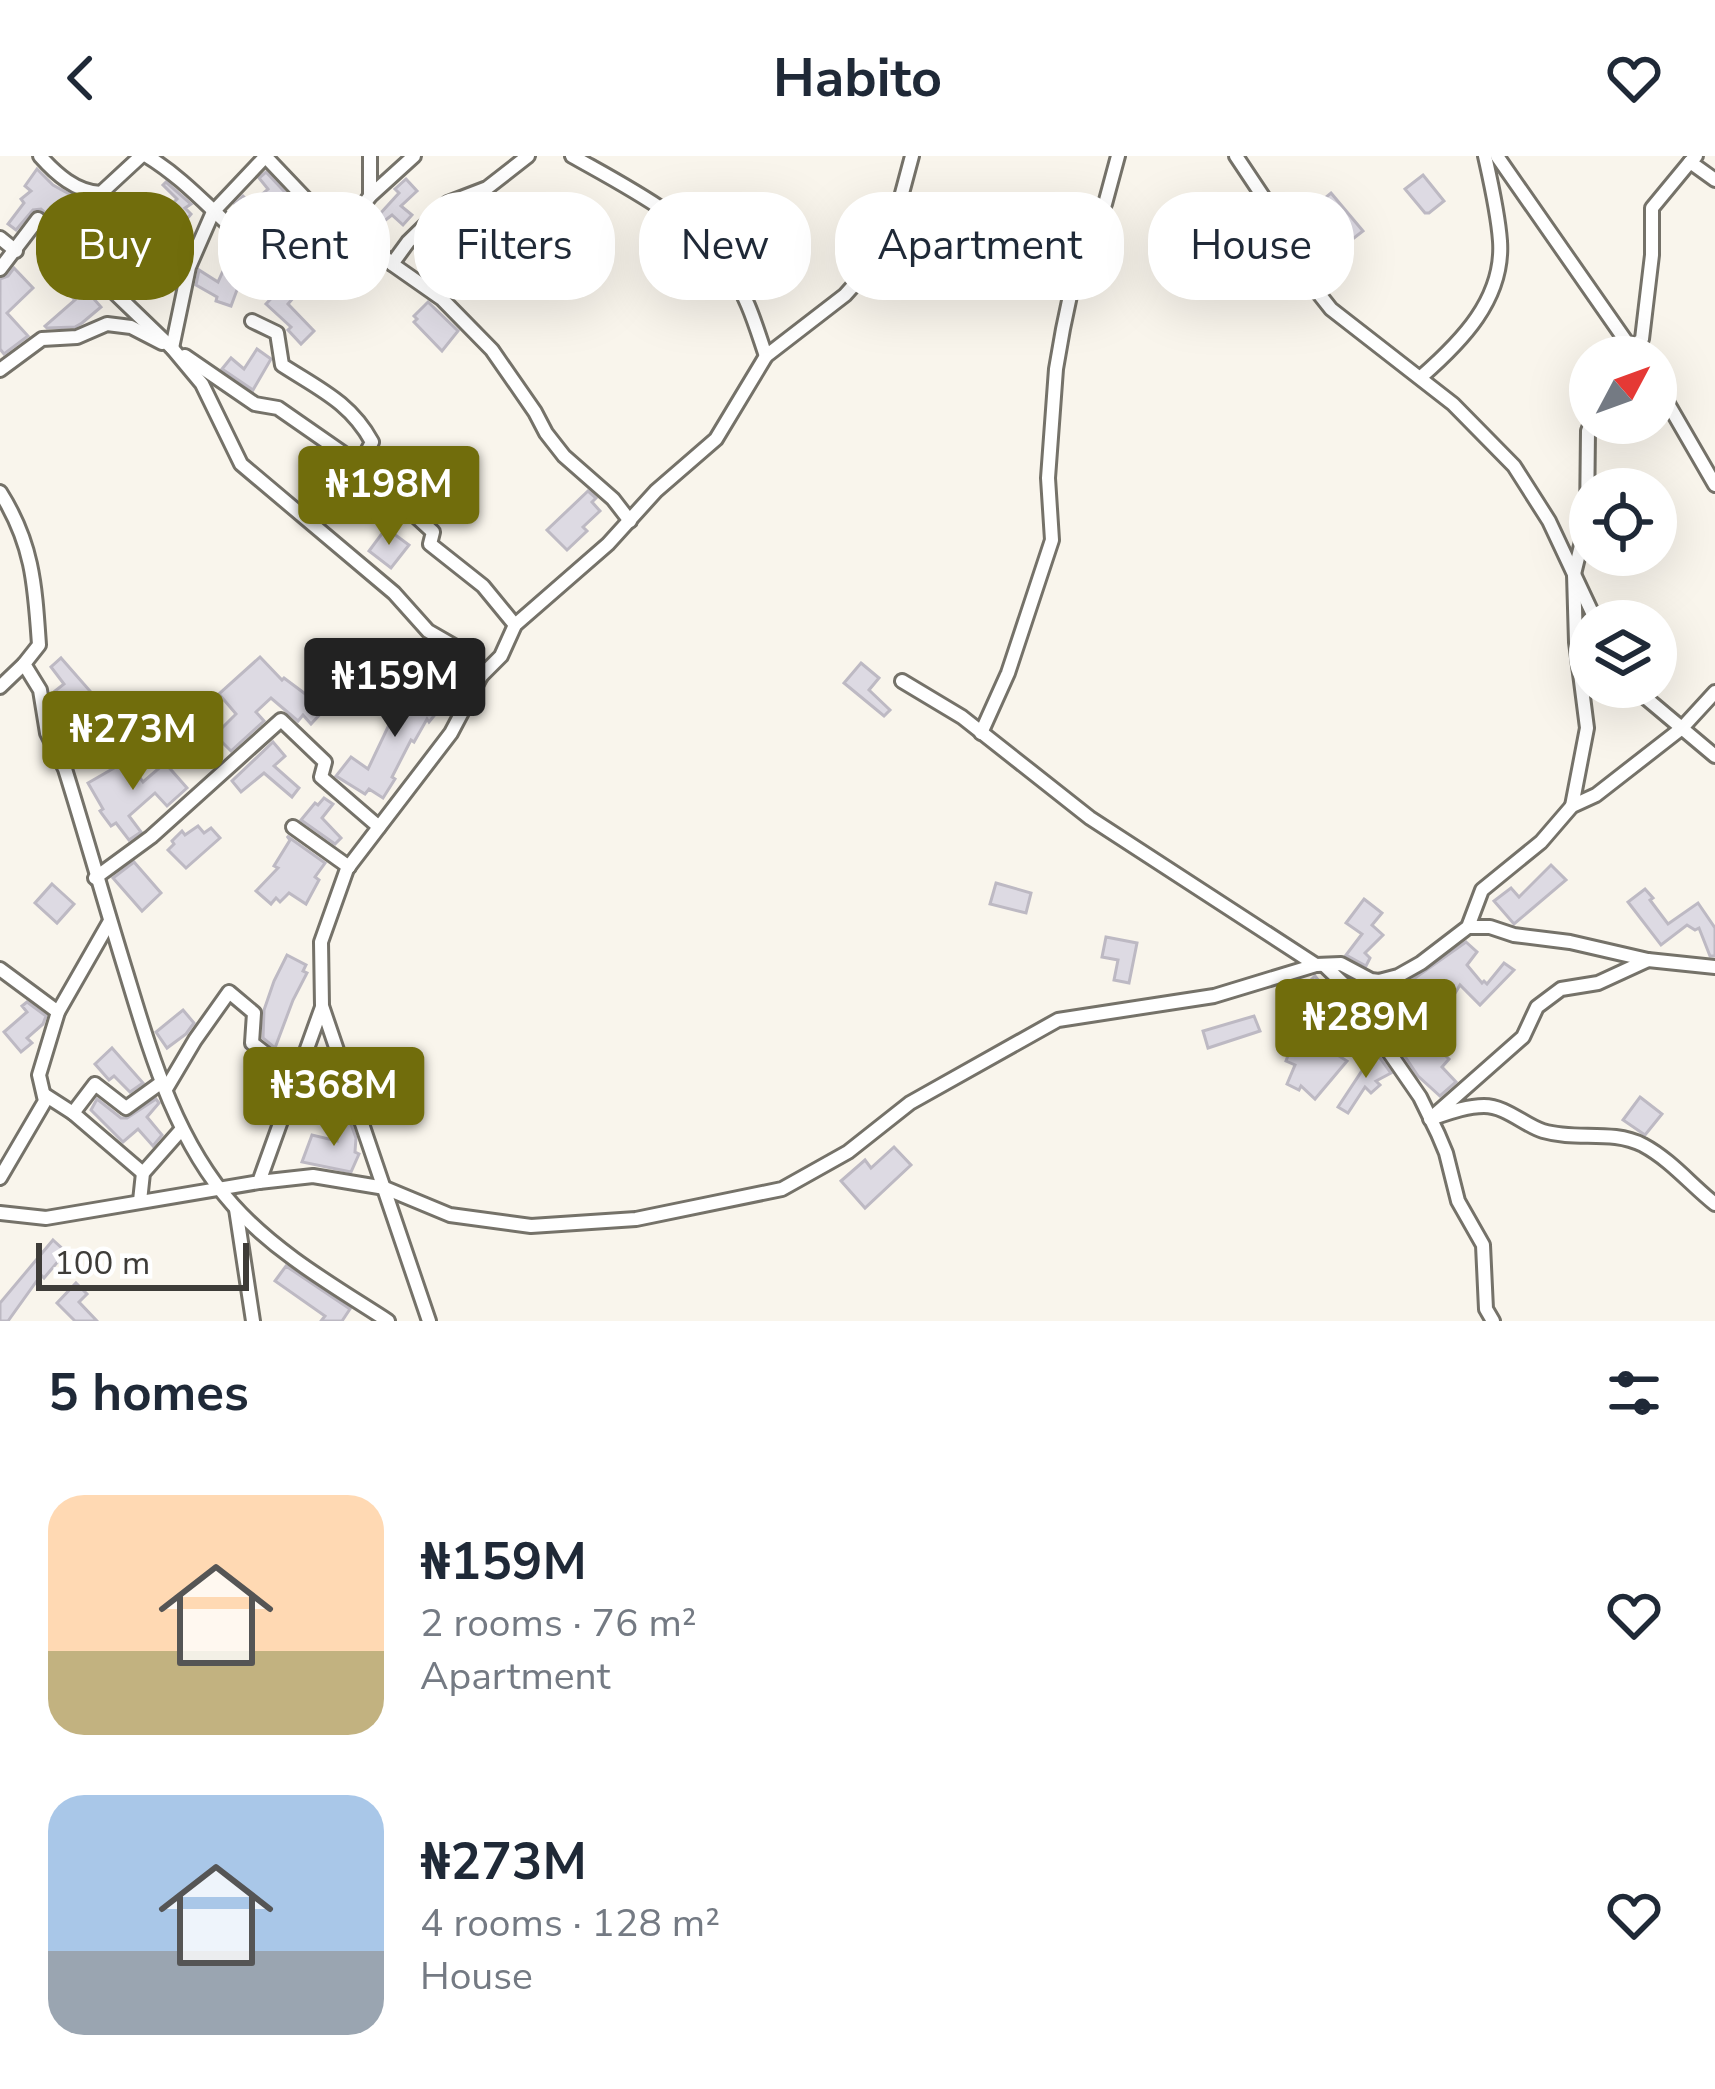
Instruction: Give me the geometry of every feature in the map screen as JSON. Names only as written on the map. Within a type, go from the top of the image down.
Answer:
[{"type":"street","points":[[40,156],[55,172],[90,193],[101,193],[144,156],[184,181],[218,217]]},
{"type":"street","points":[[370,156],[370,192]]},
{"type":"street","points":[[374,192],[414,156]]},
{"type":"street","points":[[528,156],[487,188],[448,203],[392,264],[442,299],[480,338],[564,456],[613,499],[630,521]]},
{"type":"street","points":[[572,156],[636,192],[695,236],[729,270],[751,309],[766,356]]},
{"type":"street","points":[[429,1321],[322,1006],[321,942],[349,868],[452,733],[515,625],[608,544],[656,490],[716,439],[766,356],[845,295],[880,256],[912,156]]},
{"type":"street","points":[[981,733],[1007,673],[1052,540],[1048,478],[1056,369],[1087,220],[1105,204],[1118,156]]},
{"type":"street","points":[[1236,156],[1280,222],[1308,280],[1331,309],[1453,404],[1514,466],[1569,563]]},
{"type":"street","points":[[1421,377],[1474,325],[1495,284],[1501,244],[1485,156]]},
{"type":"street","points":[[1498,156],[1618,336]]},
{"type":"street","points":[[172,348],[189,267],[213,212],[265,157],[299,192]]},
{"type":"street","points":[[1642,336],[1652,208],[1693,159],[1715,180]]},
{"type":"street","points":[[0,268],[38,219],[172,348],[202,384],[241,464],[394,593],[428,631],[461,650],[482,676]]},
{"type":"street","points":[[0,238],[16,250]]},
{"type":"street","points":[[252,321],[277,333],[282,365],[333,395],[361,422],[372,442],[360,465]]},
{"type":"street","points":[[0,370],[42,339],[77,337],[107,324],[131,328],[172,348],[255,404],[278,408],[360,465],[433,532],[430,544],[484,586],[515,625]]},
{"type":"street","points":[[1677,419],[1715,485]]},
{"type":"street","points":[[0,493],[26,543],[39,645],[0,687]]},
{"type":"street","points":[[1572,806],[1587,728],[1576,642],[1574,576]]},
{"type":"street","points":[[24,664],[40,690],[47,733],[64,769],[95,878],[181,1130],[236,1208],[286,1254],[388,1321]]},
{"type":"street","points":[[902,682],[962,718],[1090,818],[1320,966],[1355,995],[1420,1097],[1446,1153],[1458,1201],[1484,1245],[1486,1309],[1493,1321]]},
{"type":"street","points":[[0,1213],[46,1218],[313,1176],[385,1188],[450,1215],[531,1226],[636,1219],[782,1190],[848,1152],[910,1103],[1058,1020],[1214,996],[1320,966],[1341,964],[1379,981],[1398,976],[1468,927],[1482,890],[1541,842],[1572,806],[1596,795],[1682,728],[1715,692]]},
{"type":"street","points":[[1658,708],[1715,756]]},
{"type":"street","points":[[95,878],[151,837],[281,720],[325,762],[321,777],[379,827]]},
{"type":"street","points":[[293,826],[349,868]]},
{"type":"street","points":[[0,1178],[45,1101],[40,1075],[58,1012],[110,921]]},
{"type":"street","points":[[1468,927],[1490,927],[1648,960],[1715,967]]},
{"type":"street","points":[[1430,1119],[1523,1037],[1537,1007],[1561,989],[1598,983],[1648,960]]},
{"type":"street","points":[[0,969],[58,1012]]},
{"type":"street","points":[[73,1113],[95,1084],[126,1108],[164,1086],[229,992],[254,1013],[252,1043],[297,1078]]},
{"type":"street","points":[[260,1182],[322,1006]]},
{"type":"street","points":[[44,1094],[143,1173]]},
{"type":"street","points":[[1430,1119],[1488,1105],[1539,1130],[1566,1136],[1618,1136],[1644,1145],[1715,1204]]},
{"type":"street","points":[[140,1201],[143,1173],[181,1130]]},
{"type":"street","points":[[236,1208],[253,1321]]},
{"type":"street","points":[[355,1321],[367,1307]]},
{"type":"building","points":[[37,169],[66,192],[36,192],[36,210],[16,230],[8,224],[24,203],[21,199],[31,191],[25,186]]},
{"type":"building","points":[[266,172],[285,192],[265,192],[268,189],[259,178]]},
{"type":"building","points":[[1423,175],[1444,201],[1429,213],[1405,189]]},
{"type":"building","points":[[406,179],[417,191],[401,206],[412,215],[403,225],[390,217],[390,203],[399,193],[395,189]]},
{"type":"building","points":[[14,268],[33,288],[7,313],[28,336],[4,354],[0,349],[0,279]]},
{"type":"building","points":[[199,270],[218,282],[218,300],[233,300],[231,306],[216,301],[217,297],[196,285]]},
{"type":"building","points":[[75,300],[95,300],[101,307],[75,327],[45,326]]},
{"type":"building","points":[[291,300],[288,304],[314,331],[301,344],[288,330],[291,327],[266,304]]},
{"type":"building","points":[[428,302],[458,331],[442,351],[414,322]]},
{"type":"building","points":[[257,349],[271,359],[253,390],[222,369],[231,358],[244,369]]},
{"type":"building","points":[[588,491],[600,511],[567,550],[547,530]]},
{"type":"building","points":[[386,528],[409,545],[391,568],[369,551]]},
{"type":"building","points":[[260,657],[323,711],[311,724],[303,715],[298,721],[271,698],[256,712],[264,721],[231,751],[215,735],[236,714],[219,694]]},
{"type":"building","points":[[61,658],[104,707],[82,725],[55,691],[64,684],[51,667]]},
{"type":"building","points":[[410,661],[447,700],[411,740],[383,798],[369,789],[365,794],[336,776],[351,757],[368,769],[396,710],[407,716],[422,698],[402,669]]},
{"type":"building","points":[[861,663],[879,678],[869,690],[890,710],[884,716],[844,683]]},
{"type":"building","points":[[273,742],[285,756],[274,766],[299,788],[292,797],[264,773],[241,792],[232,781]]},
{"type":"building","points":[[128,760],[143,782],[165,763],[187,788],[167,806],[155,793],[129,816],[141,832],[129,840],[102,814],[88,783]]},
{"type":"building","points":[[324,798],[333,804],[322,818],[341,838],[335,844],[301,820]]},
{"type":"building","points":[[198,826],[204,833],[211,828],[220,838],[186,868],[168,850],[182,831],[185,835]]},
{"type":"building","points":[[287,836],[325,863],[306,904],[289,893],[271,904],[256,891],[278,868],[274,866],[290,840]]},
{"type":"building","points":[[134,862],[161,893],[142,911],[113,878]]},
{"type":"building","points":[[1551,865],[1566,880],[1514,924],[1494,901],[1511,888],[1519,897]]},
{"type":"building","points":[[996,883],[1031,893],[1026,913],[990,904]]},
{"type":"building","points":[[52,884],[74,904],[57,923],[35,903]]},
{"type":"building","points":[[1645,889],[1668,924],[1698,903],[1715,928],[1715,956],[1710,956],[1699,928],[1687,925],[1661,945],[1628,902]]},
{"type":"building","points":[[1364,899],[1382,913],[1372,925],[1383,935],[1365,953],[1370,958],[1366,966],[1346,955],[1362,934],[1346,923]]},
{"type":"building","points":[[1106,937],[1137,943],[1129,983],[1114,980],[1118,960],[1102,957]]},
{"type":"building","points":[[1466,942],[1477,952],[1467,965],[1482,983],[1487,984],[1504,963],[1514,970],[1480,1005],[1460,985],[1448,1005],[1397,1024],[1391,1007],[1422,992],[1412,980]]},
{"type":"building","points":[[287,955],[306,965],[303,971],[307,973],[275,1048],[263,1038],[264,1010]]},
{"type":"building","points":[[1315,976],[1344,1012],[1328,1049],[1347,1061],[1315,1099],[1301,1086],[1299,1090],[1287,1084],[1295,1065],[1286,1061],[1298,1040],[1304,1042],[1311,1023],[1292,999]]},
{"type":"building","points":[[27,1002],[46,1016],[27,1038],[32,1043],[21,1052],[4,1032],[27,1012],[22,1006]]},
{"type":"building","points":[[1451,1006],[1433,1044],[1449,1059],[1442,1067],[1456,1082],[1440,1096],[1402,1052]]},
{"type":"building","points":[[183,1010],[194,1023],[167,1048],[156,1032]]},
{"type":"building","points":[[1254,1016],[1260,1031],[1208,1048],[1203,1031]]},
{"type":"building","points":[[112,1048],[143,1083],[130,1092],[114,1076],[109,1080],[95,1064]]},
{"type":"building","points":[[1375,1051],[1391,1073],[1376,1081],[1380,1085],[1371,1093],[1365,1087],[1348,1113],[1338,1107]]},
{"type":"building","points":[[1640,1097],[1662,1114],[1645,1135],[1623,1120]]},
{"type":"building","points":[[97,1099],[127,1118],[156,1099],[159,1103],[147,1117],[162,1135],[153,1146],[138,1129],[123,1142],[91,1110]]},
{"type":"building","points":[[339,1115],[348,1116],[356,1138],[359,1154],[351,1172],[302,1162],[312,1135],[337,1141]]},
{"type":"building","points":[[894,1147],[911,1165],[865,1208],[841,1181],[865,1160],[871,1168]]},
{"type":"building","points":[[53,1240],[66,1252],[44,1278],[41,1275],[8,1321],[0,1321],[0,1303]]},
{"type":"building","points":[[286,1266],[350,1309],[342,1321],[321,1321],[325,1316],[275,1281]]},
{"type":"building","points":[[76,1283],[87,1294],[79,1302],[97,1321],[75,1321],[57,1303]]}]
